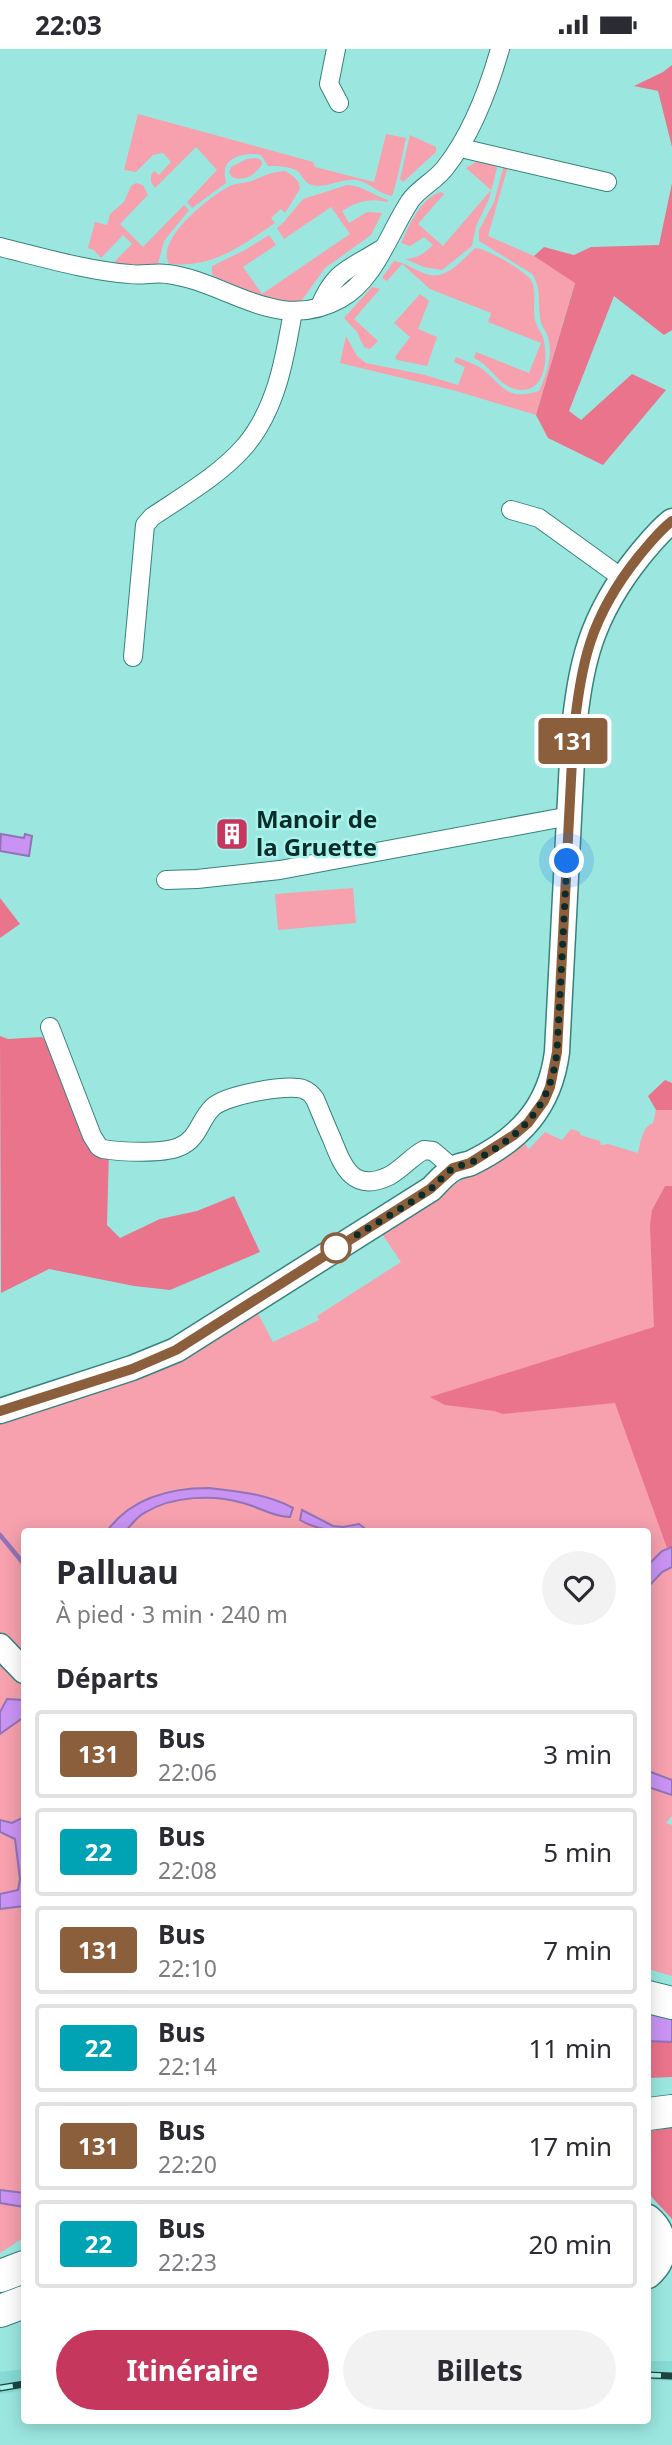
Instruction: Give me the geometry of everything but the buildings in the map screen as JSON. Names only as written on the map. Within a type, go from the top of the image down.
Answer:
[{"type":"highway","points":[[651,1998],[672,2003]]},
{"type":"highway","points":[[654,2108],[672,2092]]},
{"type":"highway","points":[[0,2276],[21,2268]]},
{"type":"highway","points":[[0,2289],[21,2282]]},
{"type":"highway","points":[[0,2311],[21,2303]]},
{"type":"highway","points":[[0,2325],[21,2319]]},
{"type":"main road","points":[[658,2268],[663,2248],[659,2228]]},
{"type":"street","points":[[336,49],[328,84],[339,103]]},
{"type":"street","points":[[0,247],[131,275],[167,274],[206,284],[251,303],[293,311],[305,311],[325,305],[327,291],[340,275],[383,248],[412,198],[440,174],[461,148],[490,84],[500,49]]},
{"type":"street","points":[[461,148],[607,182]]},
{"type":"street","points":[[133,657],[145,525],[152,517],[222,468],[246,445],[264,416],[278,385],[293,311]]},
{"type":"street","points":[[511,510],[539,518],[622,578]]},
{"type":"street","points":[[0,1411],[132,1369],[176,1350],[430,1189],[453,1168],[470,1163],[514,1135],[537,1113],[553,1079],[557,1052],[577,701],[585,659],[599,617],[622,578],[661,529],[672,521]]},
{"type":"street","points":[[166,880],[280,870],[570,816]]},
{"type":"street","points":[[50,1027],[92,1136],[103,1149],[175,1149],[196,1136],[209,1112],[222,1101],[238,1095],[297,1088],[310,1093],[315,1099],[343,1166],[354,1178],[368,1181],[383,1178],[424,1150],[438,1154],[453,1168]]},
{"type":"street","points":[[0,1646],[21,1668]]},
{"type":"shaded area","points":[[672,65],[672,147],[658,91],[634,86]]},
{"type":"shaded area","points":[[138,114],[313,162],[315,167],[374,182],[386,134],[406,138],[392,196],[356,180],[323,186],[312,185],[296,170],[268,166],[261,155],[251,154],[239,156],[229,162],[225,171],[226,183],[192,208],[187,202],[217,170],[196,147],[155,188],[151,175],[154,171],[159,175],[171,162],[163,153],[153,155],[136,172],[124,170]]},
{"type":"shaded area","points":[[410,135],[436,147],[436,152],[403,182],[400,179]]},
{"type":"shaded area","points":[[247,159],[261,160],[262,164],[253,174],[240,179],[232,177],[229,172],[231,167]]},
{"type":"shaded area","points":[[481,159],[497,168],[489,199],[476,226],[472,246],[442,270],[424,267],[405,259],[420,255],[433,245],[424,237],[410,246],[401,243],[416,213],[427,200],[441,192],[444,194],[418,224],[443,246],[491,190],[466,168]]},
{"type":"shaded area","points":[[504,165],[508,166],[488,236],[534,256],[575,282],[536,415],[456,391],[340,363],[346,336],[357,356],[366,363],[458,385],[465,367],[454,362],[456,357],[476,365],[509,392],[529,394],[539,391],[547,371],[550,351],[548,337],[540,320],[535,279],[532,274],[479,241],[479,230],[494,202]]},
{"type":"shaded area","points":[[285,171],[297,180],[300,189],[285,213],[281,209],[271,218],[275,223],[238,248],[213,259],[199,263],[169,264],[167,254],[177,231],[211,198],[232,185]]},
{"type":"shaded area","points":[[136,183],[143,185],[148,195],[120,224],[143,247],[184,205],[189,210],[164,241],[158,264],[116,264],[115,261],[132,244],[123,235],[101,258],[88,248],[95,222],[107,225],[110,214],[124,202],[131,186]]},
{"type":"shaded area","points":[[672,183],[672,330],[664,335],[614,296],[569,411],[581,420],[632,374],[666,390],[603,465],[548,438],[536,415],[575,283],[534,256],[544,247],[574,255],[591,247],[659,245]]},
{"type":"shaded area","points":[[347,185],[388,200],[364,201],[342,211],[349,223],[367,212],[382,213],[371,235],[325,268],[302,300],[292,302],[269,299],[212,275],[212,266],[269,235],[276,245],[243,267],[262,294],[350,234],[331,207],[284,239],[277,228],[303,199]]},
{"type":"shaded area","points":[[475,248],[514,266],[531,280],[533,285],[535,318],[543,337],[545,361],[541,378],[530,388],[522,390],[508,386],[474,358],[476,352],[529,373],[541,343],[488,322],[491,313],[430,289],[402,264],[387,281],[382,278],[394,261],[403,263],[426,274],[440,275],[453,268]]},
{"type":"shaded area","points":[[372,287],[380,289],[354,319],[378,341],[370,349],[364,347],[357,332],[344,318]]},
{"type":"shaded area","points":[[420,294],[429,301],[418,329],[437,337],[427,366],[397,360],[395,357],[410,337],[394,323]]},
{"type":"shaded area","points":[[1,834],[24,838],[25,834],[32,836],[29,856],[0,851]]},
{"type":"shaded area","points":[[353,888],[356,923],[278,930],[275,894]]},
{"type":"shaded area","points":[[0,898],[20,924],[0,938]]},
{"type":"shaded area","points":[[0,1036],[8,1039],[42,1037],[51,1048],[92,1136],[109,1150],[107,1225],[120,1238],[160,1219],[197,1211],[234,1196],[260,1252],[170,1290],[134,1286],[49,1269],[1,1293]]},
{"type":"shaded area","points":[[665,1080],[672,1083],[672,1110],[656,1110],[648,1096]]},
{"type":"shaded area","points":[[656,1110],[672,1110],[672,1186],[665,1186],[652,1210],[672,1321],[672,1535],[667,1548],[671,1554],[672,1568],[672,1816],[666,1823],[672,1825],[672,1976],[651,1970],[651,1528],[21,1528],[21,2241],[0,2253],[0,1416],[254,1306],[273,1342],[319,1320],[317,1316],[401,1262],[380,1231],[523,1142],[529,1149],[545,1132],[562,1140],[571,1129],[580,1132],[580,1135],[600,1141],[601,1145],[608,1144],[638,1153],[642,1135],[653,1123]]},
{"type":"shaded area","points":[[665,1186],[672,1186],[672,1547],[667,1548],[615,1403],[503,1414],[445,1405],[430,1397],[654,1327],[650,1225],[652,1210]]},
{"type":"shaded area","points":[[194,1488],[262,1496],[293,1508],[290,1517],[284,1517],[231,1500],[193,1498],[157,1507],[140,1516],[128,1528],[110,1528],[127,1510],[139,1503],[165,1493]]},
{"type":"shaded area","points":[[302,1510],[333,1526],[359,1524],[364,1528],[322,1528],[300,1520]]},
{"type":"shaded area","points":[[672,1547],[672,1567],[662,1572],[651,1584],[651,1562],[662,1551]]},
{"type":"shaded area","points":[[7,1699],[21,1700],[21,1719],[0,1734],[0,1712]]},
{"type":"shaded area","points":[[651,1772],[672,1780],[672,1795],[651,1788]]},
{"type":"shaded area","points":[[21,1818],[21,1906],[0,1909],[0,1894],[18,1890],[20,1879],[15,1839],[0,1832],[0,1820],[12,1823]]},
{"type":"shaded area","points":[[672,2010],[672,2077],[651,2078],[651,2014]]},
{"type":"shaded area","points":[[651,2011],[672,2016],[672,2042],[651,2041]]},
{"type":"shaded area","points":[[672,2128],[672,2219],[651,2196],[651,2131]]},
{"type":"shaded area","points":[[0,2190],[21,2193],[21,2206],[0,2203]]},
{"type":"shaded area","points":[[651,2361],[672,2361],[672,2381],[651,2380]]},
{"type":"shaded area","points":[[21,2369],[21,2390],[0,2394],[0,2372]]},
{"type":"waterway","points":[[0,1535],[21,1560]]},
{"type":"railway","points":[[651,2375],[672,2376]]},
{"type":"railway","points":[[0,2388],[21,2384]]},
{"type":"bus line","name":"131","points":[[0,1411],[132,1369],[176,1350],[430,1189],[453,1168],[470,1163],[514,1135],[537,1113],[553,1079],[557,1052],[573,741],[585,659],[599,617],[614,590],[661,529],[672,521]]},
{"type":"place","name":"Manoir de la Gruette","points":[[232,834]]},
{"type":"route","points":[[336,1248],[430,1189],[453,1168],[470,1163],[514,1135],[537,1113],[553,1079],[557,1052],[567,861]]}]
